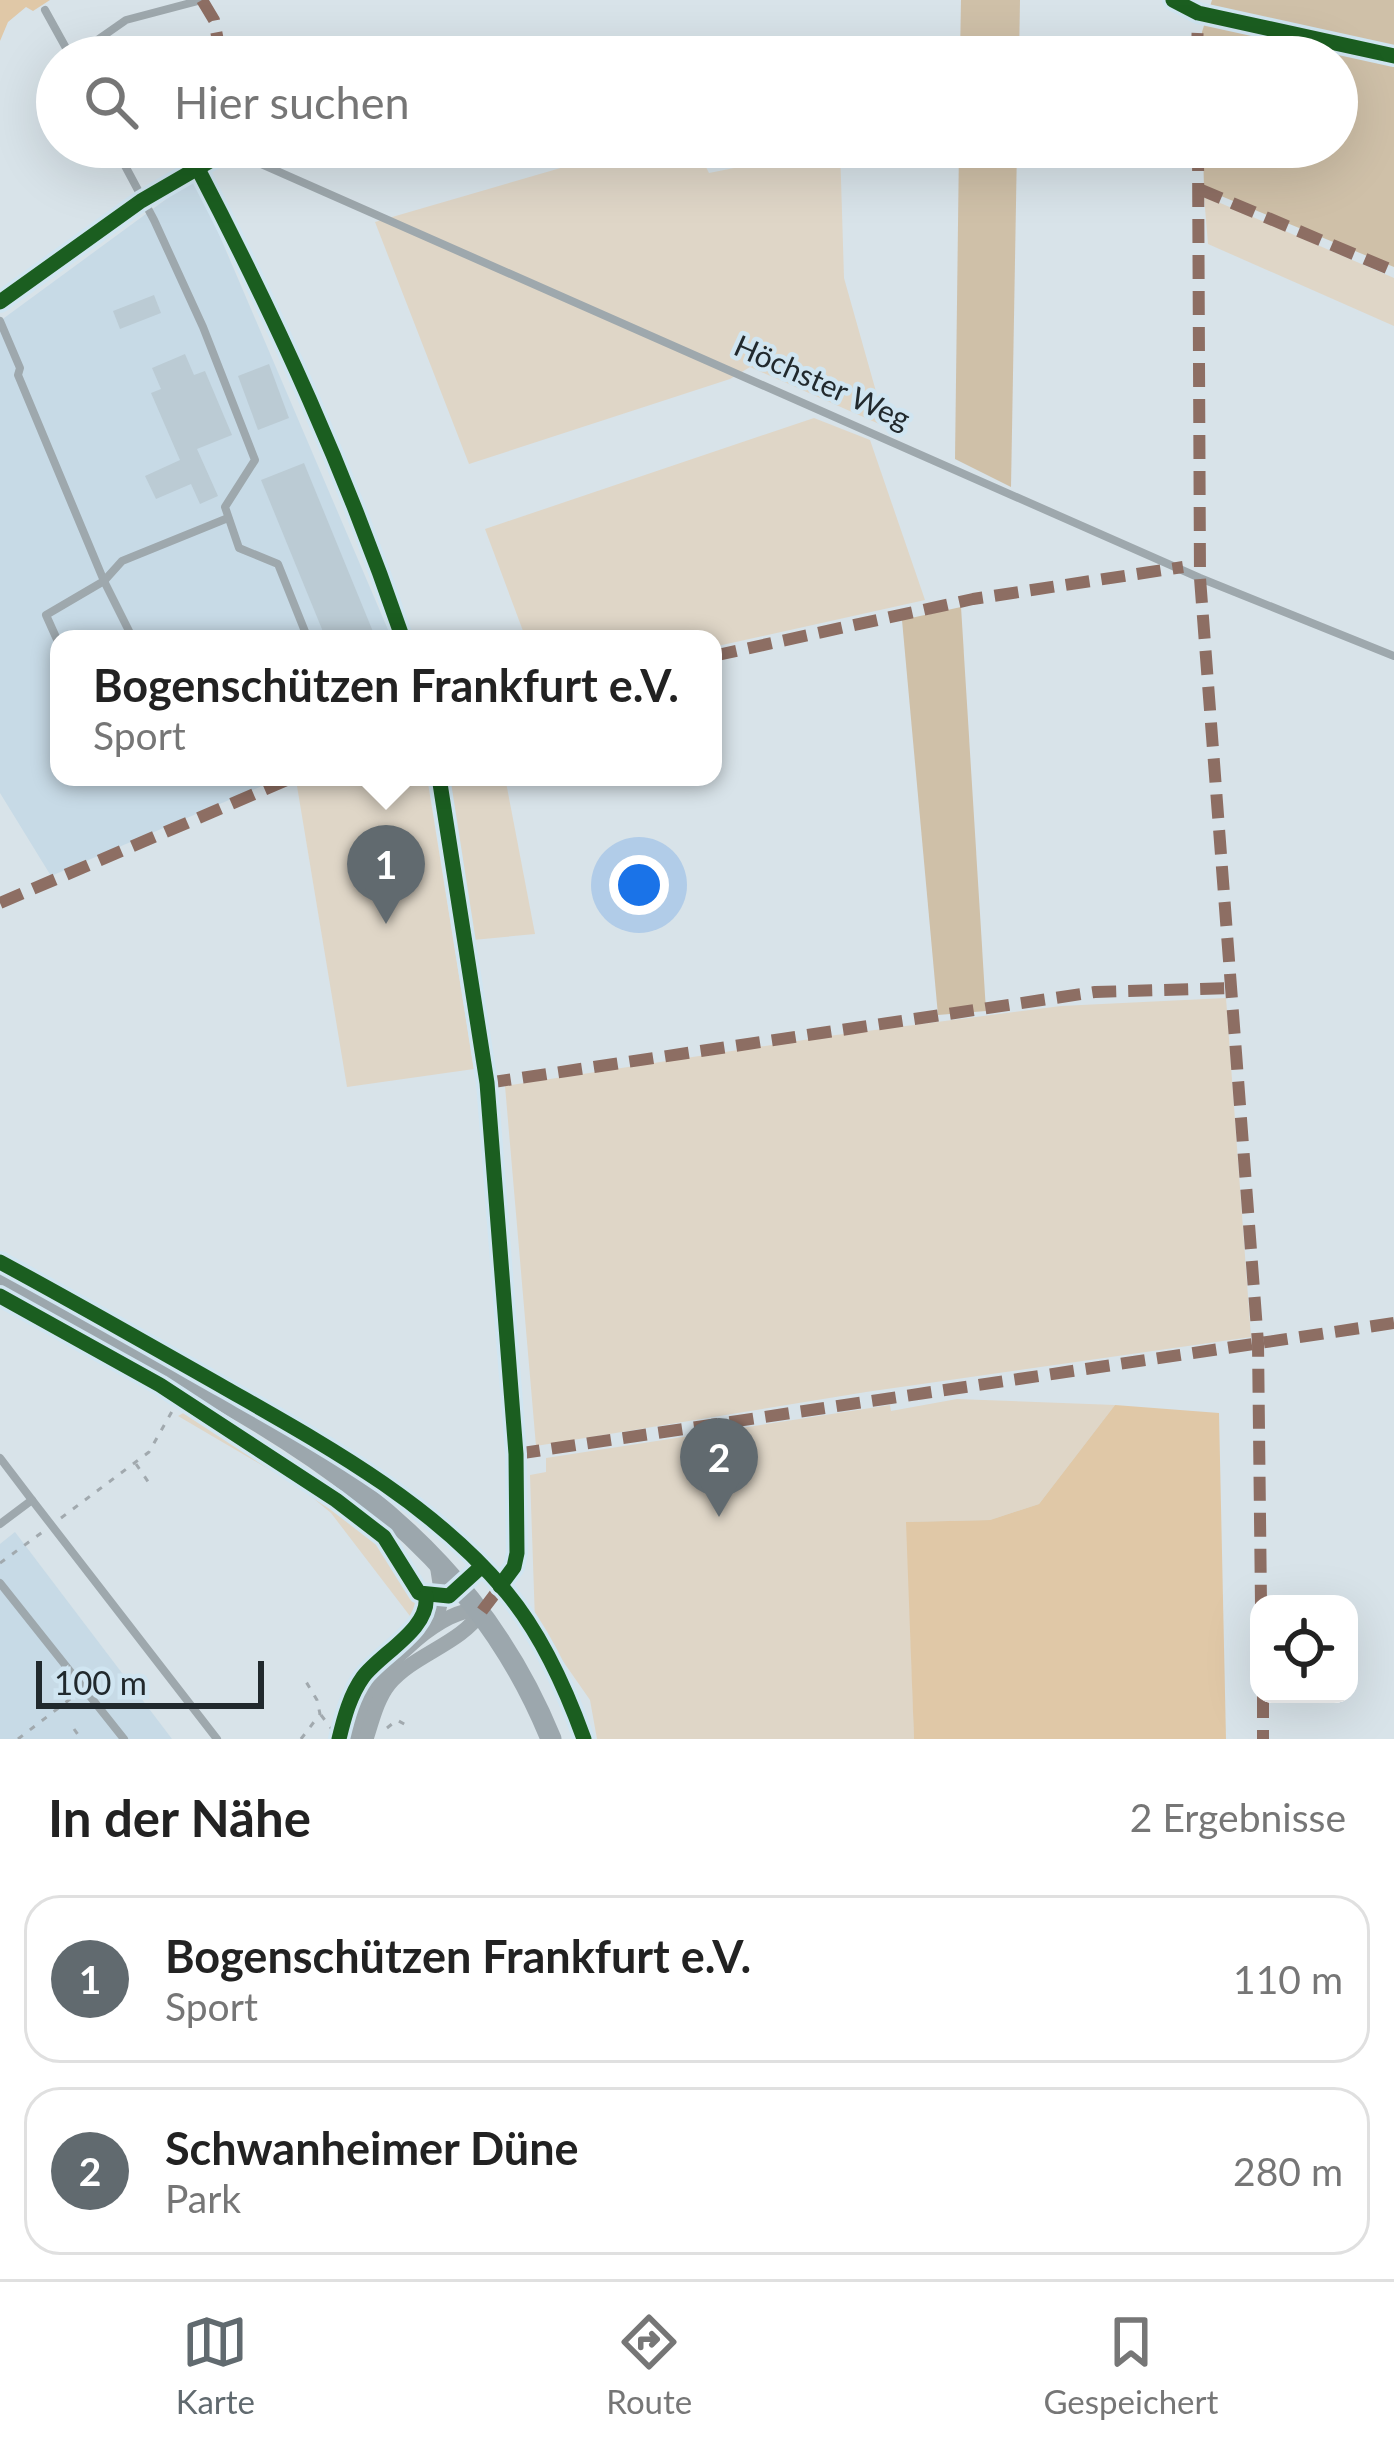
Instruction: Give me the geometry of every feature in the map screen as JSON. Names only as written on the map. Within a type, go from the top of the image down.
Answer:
[{"type":"main road","points":[[0,1280],[280,1436],[366,1494],[435,1556],[482,1611],[509,1653],[551,1739]]},
{"type":"street","points":[[435,1556],[442,1587],[435,1625]]},
{"type":"street","points":[[352,1739],[370,1690],[435,1625],[459,1611],[482,1611]]},
{"type":"street","points":[[374,1736],[390,1682],[464,1631],[482,1611]]},
{"type":"lane","points":[[103,36],[126,20],[202,1]]},
{"type":"lane","points":[[45,10],[60,36]]},
{"type":"lane","points":[[125,168],[203,327],[255,460],[224,507],[239,548],[278,564],[304,630]]},
{"type":"lane","points":[[0,302],[141,201],[199,168]]},
{"type":"lane","name":"Höchster Weg","points":[[269,168],[1200,578],[1394,656]]},
{"type":"lane","points":[[0,321],[20,368],[18,375],[128,630]]},
{"type":"lane","points":[[53,630],[46,615],[104,581],[122,561],[228,518]]},
{"type":"lane","points":[[0,1458],[217,1739]]},
{"type":"lane","points":[[0,1524],[32,1500]]},
{"type":"lane","points":[[0,1583],[124,1739]]},
{"type":"path","points":[[0,1563],[149,1452],[180,1397]]},
{"type":"path","points":[[135,1462],[149,1483]]},
{"type":"path","points":[[302,1675],[338,1739]]},
{"type":"path","points":[[18,1739],[85,1688]]},
{"type":"path","points":[[301,1739],[320,1714]]},
{"type":"path","points":[[374,1736],[397,1720],[406,1725]]},
{"type":"path","points":[[74,1729],[81,1739]]},
{"type":"shaded area","points":[[0,0],[50,0],[33,11],[26,7],[8,22],[0,41]]},
{"type":"shaded area","points":[[961,0],[1020,0],[1019,36],[960,36]]},
{"type":"shaded area","points":[[1212,0],[1394,0],[1394,267],[1204,189],[1204,168],[1358,168],[1358,36],[1202,36]]},
{"type":"shaded area","points":[[561,168],[706,168],[709,173],[734,168],[841,168],[844,278],[886,427],[750,367],[730,379],[469,464],[375,222]]},
{"type":"shaded area","points":[[959,168],[1017,168],[1011,487],[955,459]]},
{"type":"shaded area","points":[[195,178],[388,630],[50,630],[50,786],[262,786],[51,876],[0,793],[0,321]]},
{"type":"shaded area","points":[[1204,196],[1394,278],[1394,326],[1208,244]]},
{"type":"shaded area","points":[[814,418],[870,440],[925,600],[722,645],[722,630],[523,630],[485,529]]},
{"type":"shaded area","points":[[961,607],[986,1011],[938,1015],[902,620]]},
{"type":"shaded area","points":[[297,786],[428,786],[474,1069],[347,1087]]},
{"type":"shaded area","points":[[447,786],[507,786],[535,934],[473,940]]},
{"type":"shaded area","points":[[1226,998],[1251,1337],[866,1392],[536,1446],[505,1086],[1061,1006]]},
{"type":"shaded area","points":[[957,1399],[1115,1405],[1039,1504],[990,1520],[907,1522],[914,1739],[597,1739],[590,1700],[535,1621],[530,1475],[546,1472],[546,1458]]},
{"type":"shaded area","points":[[1115,1405],[1219,1413],[1226,1739],[914,1739],[906,1522],[990,1520],[1039,1504]]},
{"type":"shaded area","points":[[189,1410],[252,1456],[289,1474],[385,1546],[396,1576],[416,1600],[413,1620],[331,1513],[301,1488],[178,1416]]},
{"type":"shaded area","points":[[15,1532],[172,1739],[0,1739],[0,1544]]},
{"type":"building","points":[[154,295],[161,313],[120,329],[113,311]]},
{"type":"building","points":[[185,354],[194,375],[205,371],[232,435],[197,449],[218,496],[200,504],[191,484],[156,499],[145,476],[180,460],[151,393],[161,389],[152,368]]},
{"type":"building","points":[[269,364],[289,418],[258,430],[238,376]]},
{"type":"building","points":[[304,463],[372,630],[322,630],[261,480]]},
{"type":"marked path","points":[[202,0],[217,36]]},
{"type":"marked path","points":[[1197,36],[1198,13]]},
{"type":"marked path","points":[[1198,168],[1200,578],[1258,1343],[1261,1595]]},
{"type":"marked path","points":[[1199,189],[1394,271]]},
{"type":"marked path","points":[[722,654],[973,599],[1183,567]]},
{"type":"marked path","points":[[0,903],[273,786]]},
{"type":"marked path","points":[[487,1083],[1095,992],[1231,988]]},
{"type":"marked path","points":[[516,1454],[1394,1323]]},
{"type":"marked path","points":[[482,1611],[507,1578]]},
{"type":"marked path","points":[[1263,1703],[1263,1739]]},
{"type":"cycle path","points":[[1173,0],[1198,13],[1303,36]]},
{"type":"cycle path","points":[[1358,48],[1394,56]]},
{"type":"cycle path","points":[[0,302],[141,201],[198,168]]},
{"type":"cycle path","points":[[198,169],[310,400],[400,630]]},
{"type":"cycle path","points":[[440,786],[487,1083],[516,1454],[517,1553],[514,1567],[500,1586]]},
{"type":"cycle path","points":[[0,1262],[338,1454],[445,1531],[507,1593],[531,1626],[584,1739]]},
{"type":"cycle path","points":[[0,1296],[160,1385],[336,1500],[384,1537],[419,1593],[449,1596],[482,1566]]},
{"type":"cycle path","points":[[339,1739],[358,1684],[413,1630],[426,1596]]},
{"type":"place","name":"Bogenschützen Frankfurt e.V.","points":[[386,924]]},
{"type":"place","name":"Schwanheimer Düne","points":[[719,1517]]}]
